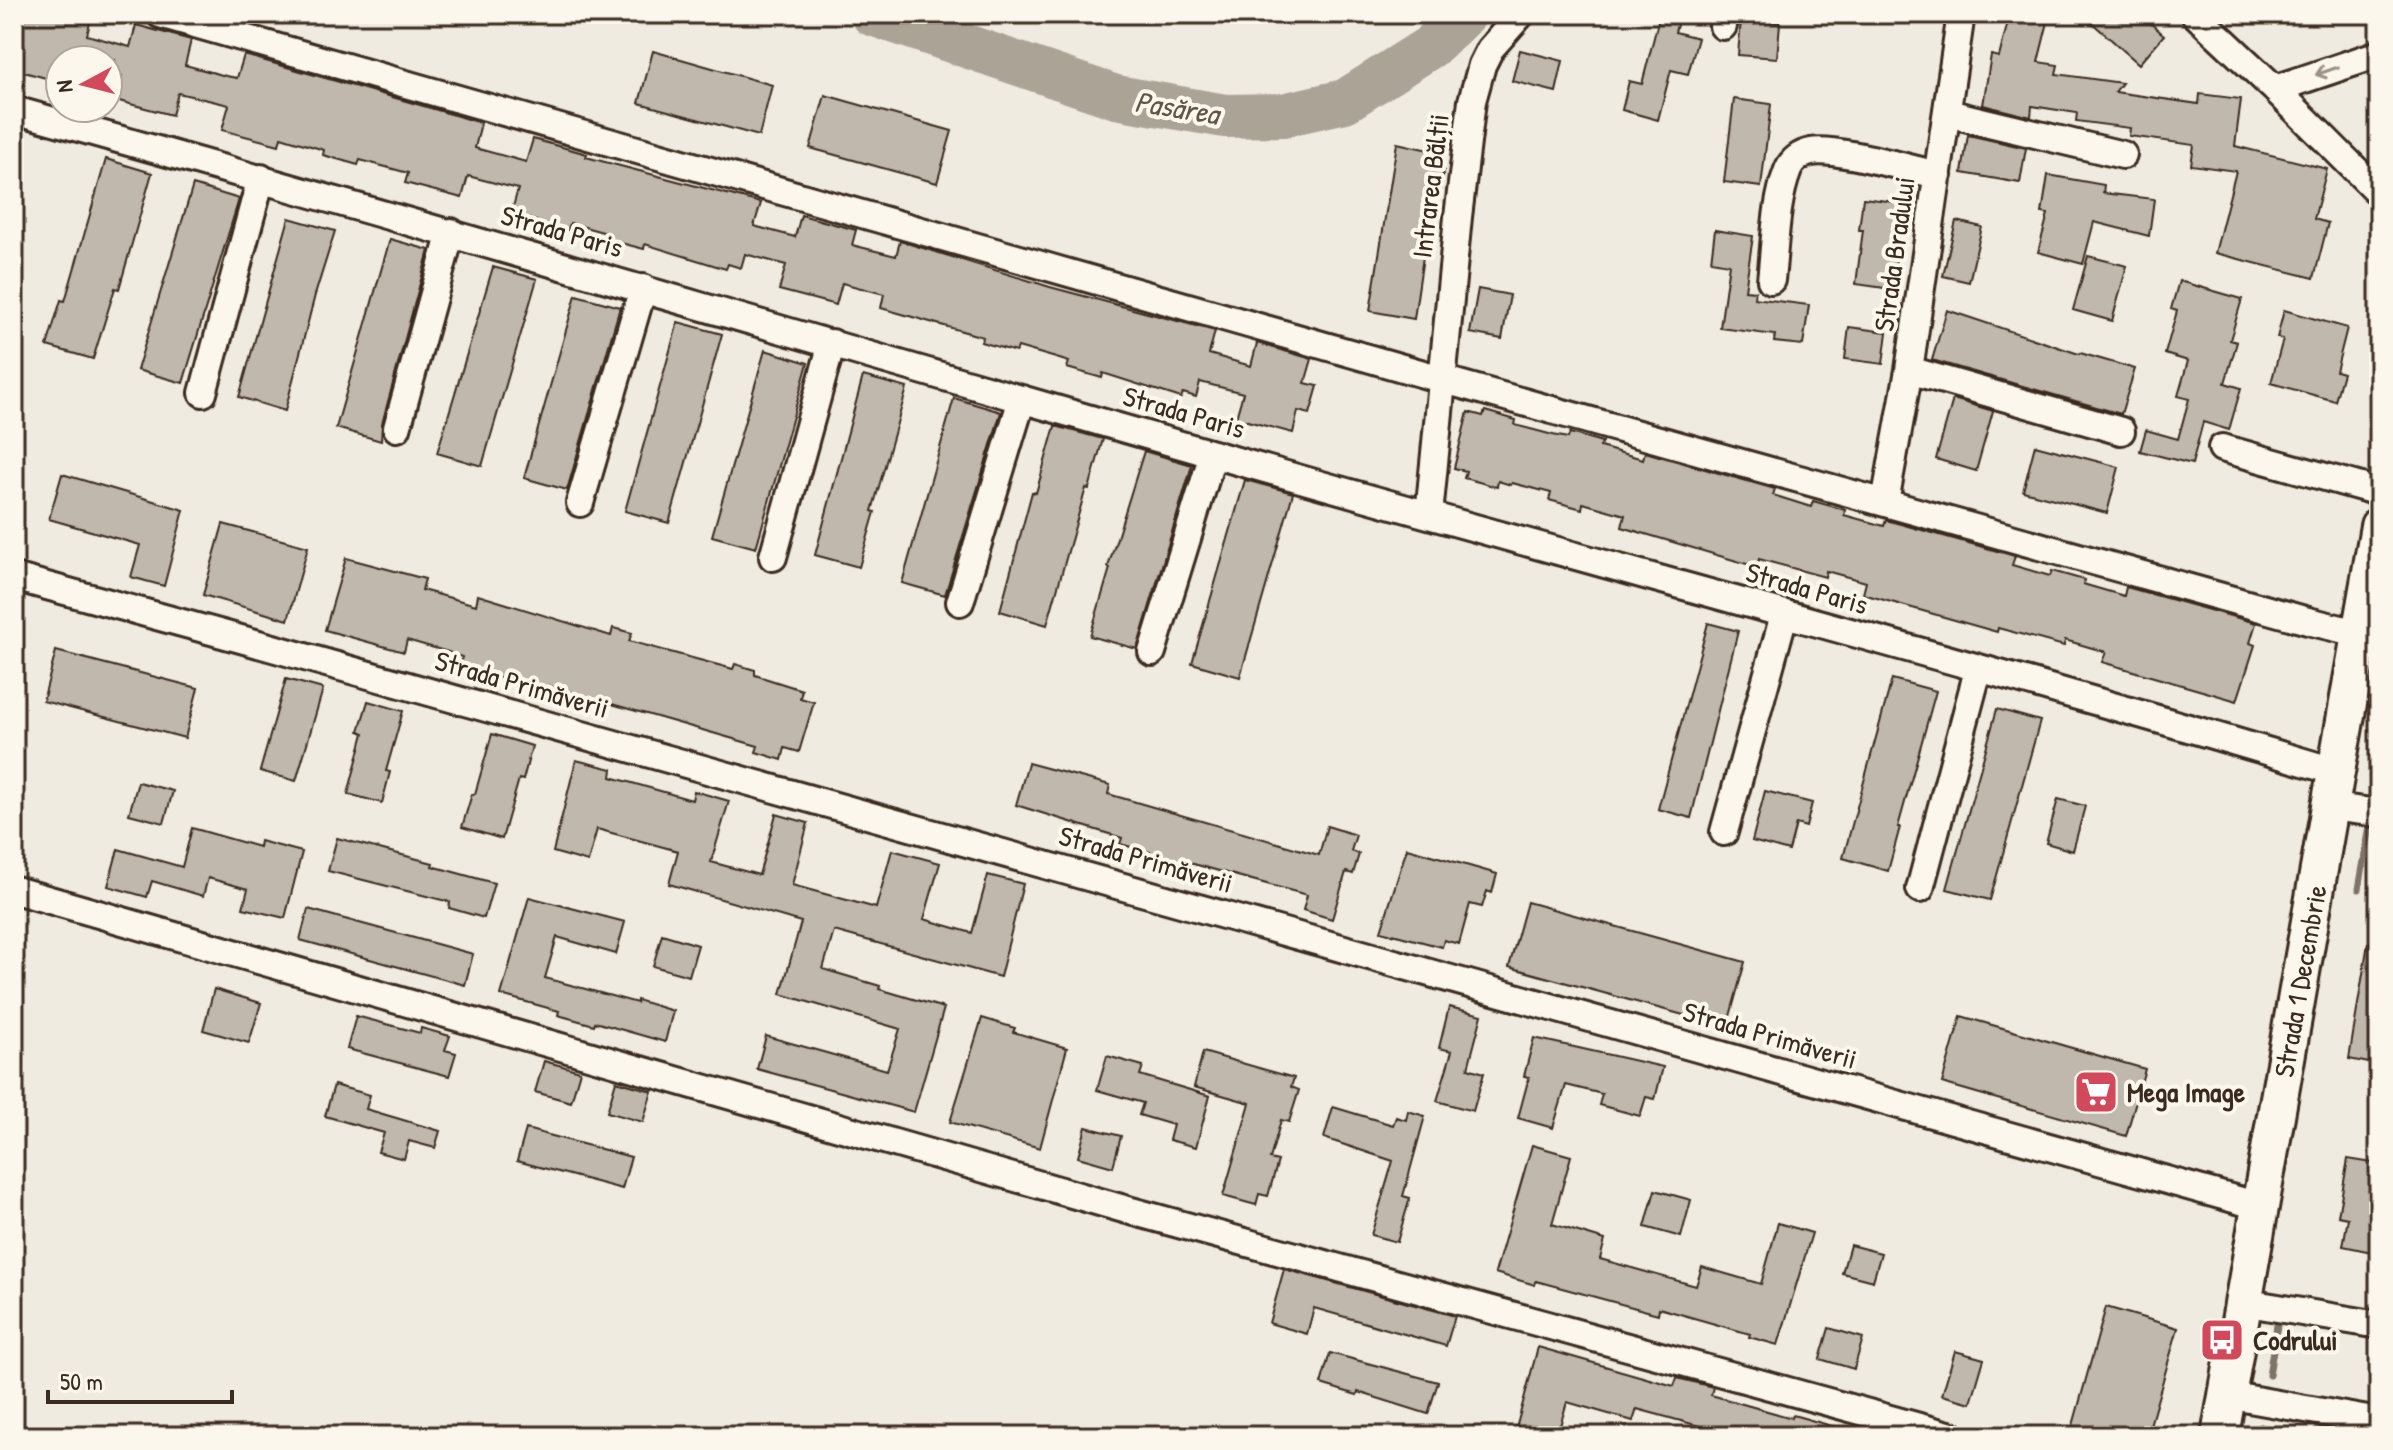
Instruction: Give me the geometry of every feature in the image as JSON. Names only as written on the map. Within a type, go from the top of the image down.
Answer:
[{"type":"main road","name":"Strada 1 Decembrie","points":[[2220,1436],[2259,1206],[2351,801],[2362,634],[2379,526]]},
{"type":"street","points":[[160,14],[1441,379],[2362,634]]},
{"type":"street","name":"Intrarea Bălții","points":[[1429,515],[1472,101],[1490,49],[1521,14]]},
{"type":"street","name":"Strada Bradului","points":[[1885,502],[1909,370],[1961,14]]},
{"type":"street","points":[[2195,14],[2379,193]]},
{"type":"street","points":[[2275,89],[2379,54]]},
{"type":"street","name":"Strada Paris","points":[[14,110],[451,232],[1213,454],[2039,685],[2351,801]]},
{"type":"street","points":[[1947,113],[2123,155]]},
{"type":"street","points":[[1771,280],[1788,168],[1800,155],[1815,151],[1842,154],[1938,175]]},
{"type":"street","points":[[203,393],[261,178]]},
{"type":"street","points":[[397,428],[451,232]]},
{"type":"street","points":[[580,503],[643,288]]},
{"type":"street","points":[[773,557],[832,343]]},
{"type":"street","points":[[1909,370],[2121,431]]},
{"type":"street","points":[[960,602],[1022,399]]},
{"type":"street","points":[[2222,448],[2379,492]]},
{"type":"street","points":[[1152,652],[1213,454]]},
{"type":"street","name":"Strada Primăverii","points":[[14,577],[2259,1206]]},
{"type":"street","points":[[1724,832],[1784,615]]},
{"type":"street","points":[[1920,889],[1978,670]]},
{"type":"street","points":[[15,890],[1124,1209],[1952,1436]]},
{"type":"street","points":[[2242,1302],[2379,1325]]},
{"type":"street","points":[[2227,1395],[2379,1422]]},
{"type":"building","points":[[33,14],[92,14],[87,35],[119,44],[44,44],[44,78],[17,70],[24,46],[14,42],[21,15],[32,18]]},
{"type":"building","points":[[1660,14],[1680,14],[1675,32],[1698,38],[1688,74],[1671,70],[1658,120],[1622,110],[1629,81],[1642,84]]},
{"type":"building","points":[[2010,14],[2050,14],[2038,62],[2058,65],[2056,74],[2122,83],[2115,92],[2199,104],[2200,94],[2241,99],[2235,146],[2327,169],[2314,219],[2328,223],[2314,278],[2215,253],[2236,171],[2191,165],[2194,145],[2129,136],[2130,128],[2076,121],[2077,113],[2032,106],[2031,117],[1983,105],[1991,55],[1999,57]]},
{"type":"building","points":[[2082,14],[2140,14],[2164,35],[2139,64]]},
{"type":"building","points":[[1741,20],[1780,23],[1777,58],[1738,55]]},
{"type":"building","points":[[136,25],[191,40],[185,65],[237,78],[244,55],[481,123],[475,148],[526,162],[533,139],[587,154],[586,157],[761,203],[754,226],[795,237],[801,215],[856,230],[852,245],[896,256],[900,241],[1050,287],[1215,331],[1209,354],[1251,366],[1257,343],[1312,359],[1305,383],[1318,386],[1310,414],[1298,411],[1293,433],[1236,418],[1243,393],[1200,382],[1196,397],[1183,393],[1181,398],[1103,373],[1102,378],[1067,368],[1069,362],[1018,347],[1016,352],[981,342],[983,337],[881,308],[884,294],[842,283],[836,305],[779,290],[786,265],[745,254],[741,268],[728,264],[726,269],[645,244],[644,249],[609,240],[610,234],[570,223],[568,230],[511,214],[518,189],[468,176],[462,198],[405,183],[408,173],[360,160],[358,165],[323,155],[324,150],[281,137],[279,145],[222,130],[229,105],[178,93],[172,115],[124,102],[124,45],[130,47]]},
{"type":"building","points":[[1520,50],[1563,61],[1556,92],[1512,81]]},
{"type":"building","points":[[653,51],[772,85],[759,136],[639,103]]},
{"type":"building","points":[[825,95],[952,131],[937,183],[810,148]]},
{"type":"building","points":[[1734,99],[1771,104],[1761,187],[1724,182]]},
{"type":"building","points":[[1968,135],[2026,148],[2020,183],[1962,173]]},
{"type":"building","points":[[1397,143],[1438,152],[1435,168],[1444,170],[1439,196],[1432,194],[1414,319],[1370,311]]},
{"type":"building","points":[[106,159],[152,173],[119,289],[115,288],[93,359],[47,346],[61,300],[65,301]]},
{"type":"building","points":[[2048,175],[2104,185],[2103,193],[2154,199],[2149,236],[2094,222],[2083,264],[2038,252],[2048,214],[2042,213]]},
{"type":"building","points":[[193,185],[239,199],[183,383],[137,370]]},
{"type":"building","points":[[1863,198],[1904,203],[1892,289],[1856,284],[1863,230],[1859,230]]},
{"type":"building","points":[[289,218],[335,231],[285,411],[239,397]]},
{"type":"building","points":[[1956,221],[1982,227],[1969,282],[1943,276]]},
{"type":"building","points":[[1715,230],[1753,236],[1745,290],[1755,291],[1754,298],[1809,305],[1803,345],[1774,342],[1775,335],[1720,328],[1729,264],[1711,261]]},
{"type":"building","points":[[390,239],[429,250],[382,424],[381,441],[336,428]]},
{"type":"building","points":[[2088,256],[2127,266],[2112,321],[2073,310]]},
{"type":"building","points":[[493,267],[537,279],[482,466],[437,453]]},
{"type":"building","points":[[2179,281],[2242,299],[2230,340],[2237,342],[2225,383],[2241,388],[2229,430],[2203,422],[2192,464],[2140,451],[2146,430],[2178,439],[2189,399],[2178,396],[2188,361],[2165,354],[2177,311],[2171,309]]},
{"type":"building","points":[[1478,289],[1510,295],[1502,339],[1470,333]]},
{"type":"building","points":[[576,295],[620,307],[567,490],[524,478]]},
{"type":"building","points":[[1947,310],[2079,354],[2135,369],[2121,414],[1932,360]]},
{"type":"building","points":[[2284,310],[2347,328],[2336,371],[2343,373],[2335,401],[2271,383],[2283,339],[2277,338]]},
{"type":"building","points":[[678,322],[722,334],[669,523],[625,511]]},
{"type":"building","points":[[1849,327],[1887,332],[1883,364],[1845,359]]},
{"type":"building","points":[[765,350],[808,363],[756,548],[712,536]]},
{"type":"building","points":[[863,376],[907,388],[859,567],[815,555]]},
{"type":"building","points":[[954,398],[1001,412],[945,595],[902,583]]},
{"type":"building","points":[[1953,399],[1993,411],[1976,471],[1936,459]]},
{"type":"building","points":[[1485,411],[1516,420],[1515,425],[1568,438],[1570,433],[1602,442],[1600,447],[1643,459],[1645,452],[1775,489],[1773,495],[1811,507],[1813,501],[1845,510],[1844,515],[1884,526],[1886,520],[2015,556],[2012,565],[2050,576],[2052,571],[2124,596],[2126,587],[2256,623],[2250,643],[2255,645],[2237,701],[2102,662],[2106,652],[2065,640],[2064,646],[1998,628],[1997,632],[1863,594],[1866,582],[1826,571],[1825,577],[1759,559],[1757,567],[1622,527],[1625,515],[1583,503],[1582,509],[1549,500],[1551,493],[1512,483],[1498,481],[1497,487],[1464,478],[1466,471],[1454,468],[1468,412],[1483,416]]},
{"type":"building","points":[[1055,426],[1103,439],[1047,625],[1000,611],[1032,492],[1036,493]]},
{"type":"building","points":[[2035,445],[2119,467],[2107,513],[2023,491]]},
{"type":"building","points":[[1144,451],[1192,465],[1137,649],[1090,636]]},
{"type":"building","points":[[62,474],[184,510],[164,586],[131,577],[140,545],[49,519]]},
{"type":"building","points":[[1245,480],[1293,493],[1240,677],[1192,663]]},
{"type":"building","points":[[223,524],[308,547],[288,620],[203,595]]},
{"type":"building","points":[[346,558],[425,579],[422,590],[476,605],[478,595],[611,636],[613,628],[632,633],[629,641],[733,669],[735,664],[755,670],[755,675],[802,690],[800,698],[814,702],[799,752],[785,748],[782,760],[756,752],[758,746],[549,686],[548,689],[459,667],[462,657],[407,640],[404,652],[325,630]]},
{"type":"building","points":[[1708,623],[1738,631],[1691,818],[1658,809]]},
{"type":"building","points":[[56,651],[198,688],[185,738],[43,701]]},
{"type":"building","points":[[286,679],[323,689],[296,781],[260,771]]},
{"type":"building","points":[[1892,679],[1936,691],[1888,871],[1843,858]]},
{"type":"building","points":[[368,701],[403,711],[386,771],[390,772],[382,803],[348,794],[364,733],[359,731]]},
{"type":"building","points":[[1997,709],[2040,721],[1990,900],[1947,889]]},
{"type":"building","points":[[492,734],[532,746],[502,839],[462,827]]},
{"type":"building","points":[[576,760],[612,769],[611,777],[692,800],[694,791],[729,801],[711,862],[759,875],[776,814],[808,823],[792,885],[876,908],[892,850],[940,863],[924,919],[972,933],[988,875],[1023,884],[1000,977],[834,931],[823,969],[944,1008],[914,1112],[757,1069],[766,1036],[887,1070],[900,1029],[781,994],[801,922],[669,884],[678,851],[597,829],[588,862],[553,852]]},
{"type":"building","points":[[1028,763],[1110,785],[1108,794],[1319,855],[1327,826],[1356,835],[1351,851],[1359,854],[1353,874],[1346,872],[1332,919],[1303,910],[1307,895],[1120,844],[1122,838],[1016,805]]},
{"type":"building","points":[[138,782],[173,791],[164,823],[129,814]]},
{"type":"building","points":[[1765,791],[1812,803],[1806,827],[1796,824],[1789,851],[1752,841]]},
{"type":"building","points":[[2058,799],[2085,806],[2073,851],[2046,843]]},
{"type":"building","points":[[192,828],[259,847],[260,841],[302,852],[285,918],[243,908],[248,889],[208,878],[203,896],[152,881],[147,897],[108,886],[118,849],[182,867]]},
{"type":"building","points":[[337,838],[433,863],[432,866],[494,883],[484,918],[449,908],[450,902],[328,871]]},
{"type":"building","points":[[1407,848],[1497,874],[1492,893],[1487,891],[1482,907],[1470,904],[1459,944],[1444,940],[1442,947],[1381,931]]},
{"type":"building","points":[[529,897],[625,922],[616,954],[557,937],[545,978],[673,1011],[665,1042],[558,1015],[559,1011],[501,995]]},
{"type":"building","points":[[1527,902],[1745,962],[1727,1027],[1509,967]]},
{"type":"building","points":[[308,909],[473,954],[465,985],[300,940]]},
{"type":"building","points":[[662,934],[698,945],[689,976],[653,966]]},
{"type":"building","points":[[2368,943],[2379,943],[2379,1065],[2349,1059]]},
{"type":"building","points":[[214,989],[261,1003],[249,1043],[203,1030]]},
{"type":"building","points":[[1449,1007],[1482,1015],[1468,1068],[1484,1073],[1473,1111],[1437,1101],[1452,1051],[1439,1048]]},
{"type":"building","points":[[356,1016],[420,1033],[421,1028],[450,1036],[445,1050],[456,1053],[449,1076],[347,1049]]},
{"type":"building","points":[[1961,1016],[2145,1069],[2126,1136],[1942,1083]]},
{"type":"building","points":[[982,1018],[1015,1028],[1013,1032],[1067,1048],[1040,1148],[950,1122]]},
{"type":"building","points":[[1534,1038],[1663,1067],[1655,1099],[1646,1097],[1640,1116],[1599,1105],[1602,1094],[1566,1085],[1553,1128],[1518,1118],[1529,1077],[1524,1076]]},
{"type":"building","points":[[1203,1052],[1294,1078],[1291,1087],[1299,1090],[1289,1122],[1281,1120],[1270,1159],[1278,1161],[1268,1196],[1259,1194],[1256,1205],[1223,1196],[1250,1103],[1194,1087]]},
{"type":"building","points":[[1107,1056],[1143,1066],[1140,1075],[1210,1096],[1196,1147],[1169,1140],[1173,1125],[1139,1115],[1143,1103],[1097,1090]]},
{"type":"building","points":[[544,1061],[580,1071],[571,1102],[535,1092]]},
{"type":"building","points":[[616,1081],[652,1091],[643,1122],[607,1112]]},
{"type":"building","points":[[334,1085],[370,1095],[366,1109],[440,1131],[435,1148],[409,1141],[404,1159],[378,1152],[384,1133],[325,1116]]},
{"type":"building","points":[[1333,1107],[1393,1125],[1396,1117],[1406,1120],[1408,1111],[1425,1116],[1403,1196],[1410,1198],[1397,1242],[1371,1235],[1393,1161],[1324,1138]]},
{"type":"building","points":[[1086,1127],[1121,1136],[1113,1167],[1078,1157]]},
{"type":"building","points":[[526,1129],[631,1157],[622,1189],[517,1161]]},
{"type":"building","points":[[1532,1145],[1571,1156],[1552,1224],[1605,1240],[1600,1259],[1696,1286],[1702,1267],[1761,1284],[1778,1223],[1812,1233],[1778,1345],[1659,1308],[1658,1314],[1495,1273]]},
{"type":"building","points":[[2348,1159],[2379,1164],[2379,1227],[2372,1252],[2343,1246],[2348,1218],[2338,1216]]},
{"type":"building","points":[[1655,1190],[1691,1200],[1681,1237],[1645,1227]]},
{"type":"building","points":[[1850,1245],[1881,1253],[1873,1281],[1842,1273]]},
{"type":"building","points":[[1284,1269],[1455,1316],[1446,1346],[1314,1308],[1307,1334],[1269,1323]]},
{"type":"building","points":[[2106,1307],[2178,1328],[2147,1436],[2097,1436],[2072,1429]]},
{"type":"building","points":[[1829,1328],[1863,1338],[1854,1369],[1820,1359]]},
{"type":"building","points":[[1538,1347],[1674,1386],[1677,1378],[1713,1387],[1711,1395],[1846,1430],[1845,1436],[1736,1436],[1637,1409],[1633,1421],[1567,1402],[1557,1436],[1514,1436]]},
{"type":"building","points":[[1955,1351],[1984,1359],[1971,1403],[1942,1395]]},
{"type":"building","points":[[1330,1353],[1438,1382],[1428,1414],[1321,1384]]},
{"type":"waterway","name":"Pasărea","points":[[872,14],[1116,97],[1225,116],[1283,115],[1345,101],[1430,47],[1465,14]]},
{"type":"waterway","points":[[2359,889],[2379,775]]},
{"type":"waterway","points":[[2269,1375],[2277,1325]]},
{"type":"waterway","points":[[2259,1436],[2261,1427]]},
{"type":"place","name":"Mega Image","points":[[2096,1092]]},
{"type":"place","name":"Codrului","points":[[2222,1340]]}]
